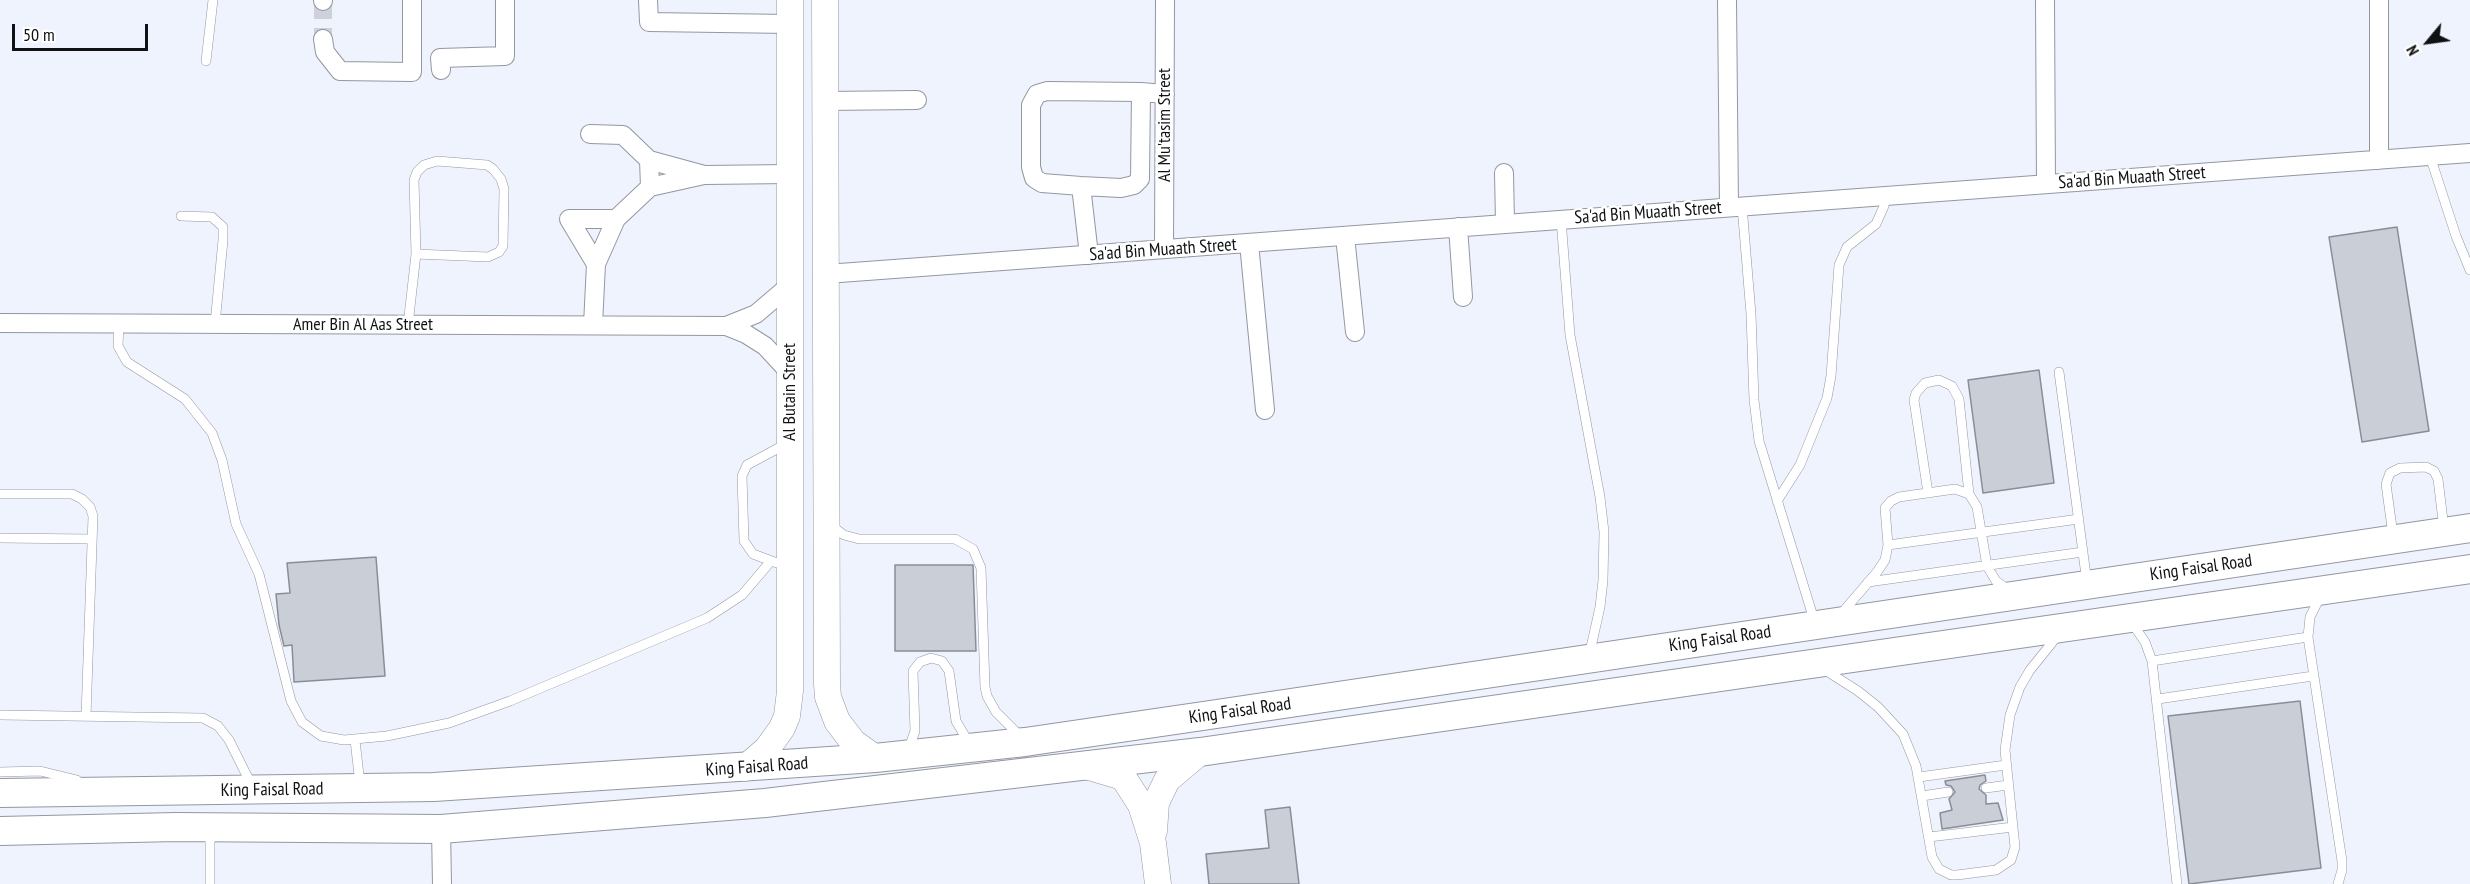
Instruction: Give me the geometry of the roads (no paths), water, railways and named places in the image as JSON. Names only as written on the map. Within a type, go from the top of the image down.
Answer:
[{"type":"main road","name":"King Faisal Road","points":[[0,793],[361,789],[745,768],[905,755],[1026,742],[2457,530]]},
{"type":"main road","name":"King Faisal Road","points":[[0,831],[176,827],[441,829],[765,803],[1200,752],[2470,569]]},
{"type":"main road","points":[[176,827],[183,819],[192,816],[224,816],[235,813],[244,803],[250,791]]},
{"type":"street","points":[[323,39],[325,52],[340,71],[412,72],[411,0]]},
{"type":"street","points":[[441,70],[440,58],[505,56],[505,0]]},
{"type":"street","points":[[648,0],[649,22],[790,12]]},
{"type":"street","name":"Al Butain Street","points":[[825,0],[827,684],[831,710],[844,732],[875,758]]},
{"type":"street","name":"Al Mu'tasim Street","points":[[1164,249],[1165,0]]},
{"type":"street","points":[[1727,0],[1735,206]]},
{"type":"street","points":[[2046,0],[2046,184]]},
{"type":"street","points":[[2379,0],[2379,160]]},
{"type":"street","name":"Al Butain Street","points":[[745,768],[767,749],[782,728],[787,716],[790,691],[781,566],[790,441],[790,12]]},
{"type":"street","points":[[790,70],[807,77],[825,101],[917,100]]},
{"type":"street","points":[[1141,92],[1140,179],[1134,185],[1121,188],[1082,186],[1042,183],[1034,178],[1031,167],[1031,105],[1037,94],[1047,91],[1141,92],[1165,94]]},
{"type":"street","points":[[590,134],[623,135],[649,160],[704,175]]},
{"type":"street","name":"Sa'ad Bin Muaath Street","points":[[826,274],[2470,153]]},
{"type":"street","points":[[649,160],[650,187]]},
{"type":"street","points":[[1504,173],[1505,224]]},
{"type":"street","points":[[593,325],[596,264],[616,219],[650,187],[704,175],[790,174]]},
{"type":"street","points":[[1082,186],[1089,255]]},
{"type":"street","points":[[596,264],[569,219],[616,219]]},
{"type":"street","points":[[1458,227],[1463,297]]},
{"type":"street","points":[[1345,236],[1355,332]]},
{"type":"street","points":[[1249,243],[1265,410]]},
{"type":"street","name":"Amer Bin Al Aas Street","points":[[726,326],[756,314],[790,285]]},
{"type":"street","name":"Amer Bin Al Aas Street","points":[[0,323],[726,326],[746,334],[765,346],[790,373]]},
{"type":"street","points":[[781,566],[809,584],[826,584]]},
{"type":"street","points":[[1153,843],[1156,803],[1167,780],[1200,752]]},
{"type":"street","points":[[1086,765],[1123,777],[1141,805],[1153,843],[1158,884]]},
{"type":"street","points":[[441,829],[442,884]]},
{"type":"lane","points":[[206,61],[213,0]]},
{"type":"lane","points":[[2430,156],[2456,236],[2470,270]]},
{"type":"lane","points":[[408,325],[417,254],[414,180],[417,172],[424,165],[437,160],[487,165],[493,169],[501,179],[504,189],[503,246],[499,252],[488,257],[417,254]]},
{"type":"lane","points":[[1777,501],[1805,454],[1827,398],[1832,364],[1839,265],[1842,255],[1853,241],[1876,224],[1884,206],[1885,195]]},
{"type":"lane","points":[[1735,206],[1751,314],[1756,421],[1777,501],[1824,624],[1868,582],[1881,566],[1888,545],[1884,513],[1887,504],[1899,497],[1955,489],[1969,494],[1976,502],[1987,566],[1996,580],[2016,596]]},
{"type":"lane","points":[[181,216],[212,217],[222,227],[223,240],[215,324]]},
{"type":"lane","points":[[1561,219],[1570,335],[1594,463],[1604,532],[1601,598],[1588,659]]},
{"type":"lane","points":[[118,324],[118,346],[127,362],[185,399],[212,433],[222,460],[236,524],[259,574],[295,712],[311,730],[321,736],[355,740],[418,730],[480,713],[707,618],[781,566]]},
{"type":"lane","points":[[2059,372],[2088,585]]},
{"type":"lane","points":[[1928,493],[1914,400],[1916,393],[1926,383],[1939,380],[1952,386],[1959,399],[1969,494]]},
{"type":"lane","points":[[781,566],[753,554],[744,541],[742,476],[747,465],[790,441]]},
{"type":"lane","points":[[2394,540],[2386,484],[2390,473],[2400,468],[2427,467],[2434,471],[2457,530]]},
{"type":"lane","points":[[0,494],[72,494],[82,499],[90,507],[93,516],[86,716]]},
{"type":"lane","points":[[1888,545],[2079,519]]},
{"type":"lane","points":[[826,520],[837,531],[852,537],[955,538],[973,549],[981,568],[987,696],[996,712],[1026,742]]},
{"type":"lane","points":[[0,538],[91,539]]},
{"type":"lane","points":[[1868,582],[2083,552]]},
{"type":"lane","points":[[2325,590],[2318,598],[2310,616],[2308,637],[2342,861],[2338,884]]},
{"type":"lane","points":[[2128,619],[2145,642],[2152,661],[2177,884]]},
{"type":"lane","points":[[1815,664],[1858,691],[1896,725],[1913,755],[1935,864],[1944,873],[1957,875],[1996,870],[2007,864],[2015,848],[2005,750],[2007,726],[2020,687],[2030,670],[2064,628]]},
{"type":"lane","points":[[2152,661],[2308,637]]},
{"type":"lane","points":[[905,755],[912,744],[915,731],[913,671],[920,662],[931,658],[942,661],[948,671],[956,721],[963,735],[973,747]]},
{"type":"lane","points":[[2158,699],[2313,676]]},
{"type":"lane","points":[[0,715],[203,718],[218,726],[230,740],[250,791]]},
{"type":"lane","points":[[355,740],[361,789]]},
{"type":"lane","points":[[1919,777],[2006,765]]},
{"type":"lane","points":[[0,772],[40,771],[123,792]]},
{"type":"lane","points":[[1986,788],[2008,785]]},
{"type":"lane","points":[[1922,796],[1948,792]]},
{"type":"lane","points":[[210,827],[210,884]]},
{"type":"lane","points":[[1929,837],[2013,827]]},
{"type":"tunnel","points":[[323,1],[323,39]]}]
